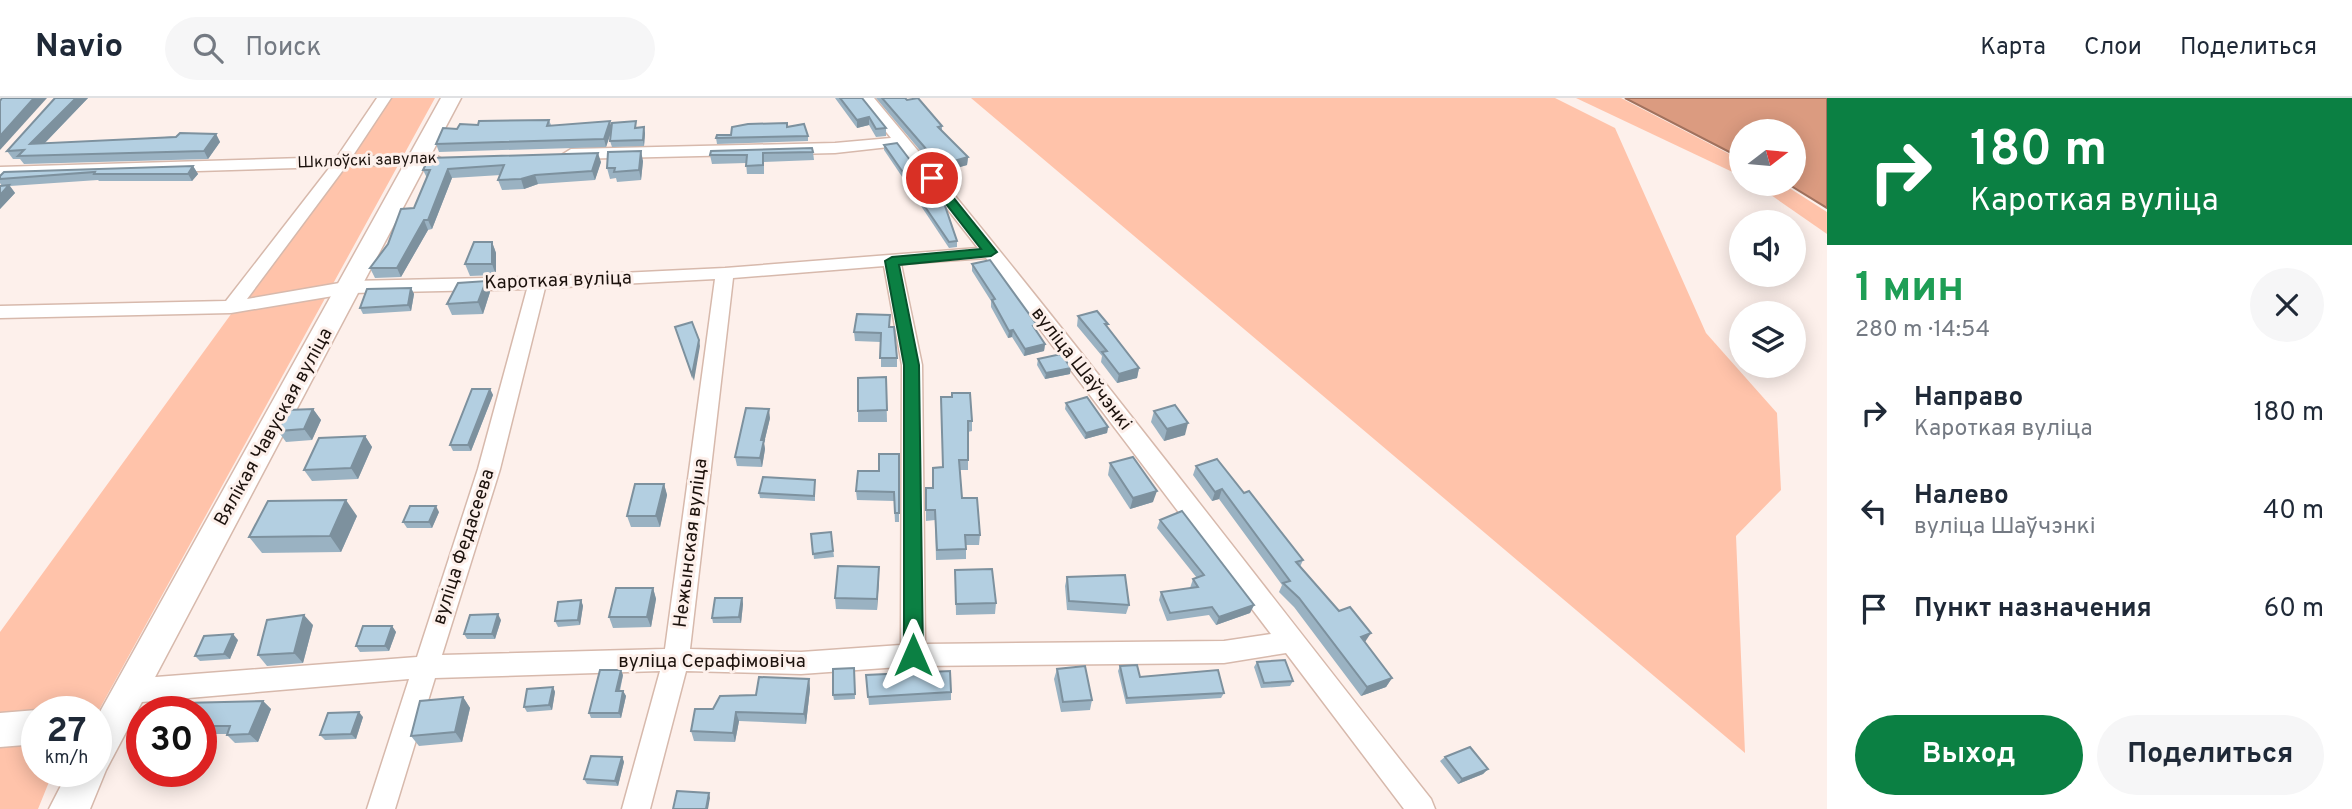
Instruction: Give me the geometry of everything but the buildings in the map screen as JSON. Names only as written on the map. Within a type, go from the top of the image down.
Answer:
[{"type":"main road","name":"Вялікая Чавуская вуліца","points":[[112,722],[351,287],[416,159],[451,98]]},
{"type":"main road","points":[[0,730],[21,728]]},
{"type":"main road","points":[[69,809],[80,787]]},
{"type":"street","points":[[230,307],[342,161],[384,98]]},
{"type":"street","name":"вуліца Шаўчэнкі","points":[[866,98],[991,252],[1294,641],[1421,809]]},
{"type":"street","points":[[553,155],[835,148],[901,141]]},
{"type":"street","name":"Шклоўскі завулак","points":[[0,172],[457,158]]},
{"type":"street","name":"Кароткая вуліца","points":[[0,312],[230,307],[351,287],[537,283],[892,261],[991,252]]},
{"type":"street","points":[[892,261],[912,365],[913,655]]},
{"type":"street","name":"Нежынская вуліца","points":[[636,809],[676,660],[725,272]]},
{"type":"street","name":"вуліца Федасеева","points":[[381,809],[489,469],[537,283]]},
{"type":"street","name":"вуліца Серафімовіча","points":[[130,691],[426,667],[676,660],[801,663],[913,655],[1224,652],[1294,641]]},
{"type":"shaded area","points":[[388,98],[435,98],[107,696],[21,696],[21,715],[0,719],[0,632]]},
{"type":"shaded area","points":[[971,98],[1555,98],[1615,128],[1706,333],[1729,359],[1729,378],[1746,378],[1777,413],[1781,490],[1736,536],[1745,753]]},
{"type":"shaded area","points":[[1576,98],[1621,98],[1729,154],[1729,170]]},
{"type":"shaded area","points":[[1625,98],[1827,98],[1827,208],[1806,195],[1806,119],[1729,119],[1729,152]]},
{"type":"shaded area","points":[[1772,196],[1802,196],[1827,212],[1827,234],[1806,219],[1806,210],[1792,210]]},
{"type":"shaded area","points":[[0,742],[21,742],[21,787],[47,787],[38,809],[0,809]]},
{"type":"route","points":[[913,655],[912,365],[892,261],[991,252],[932,178]]}]
